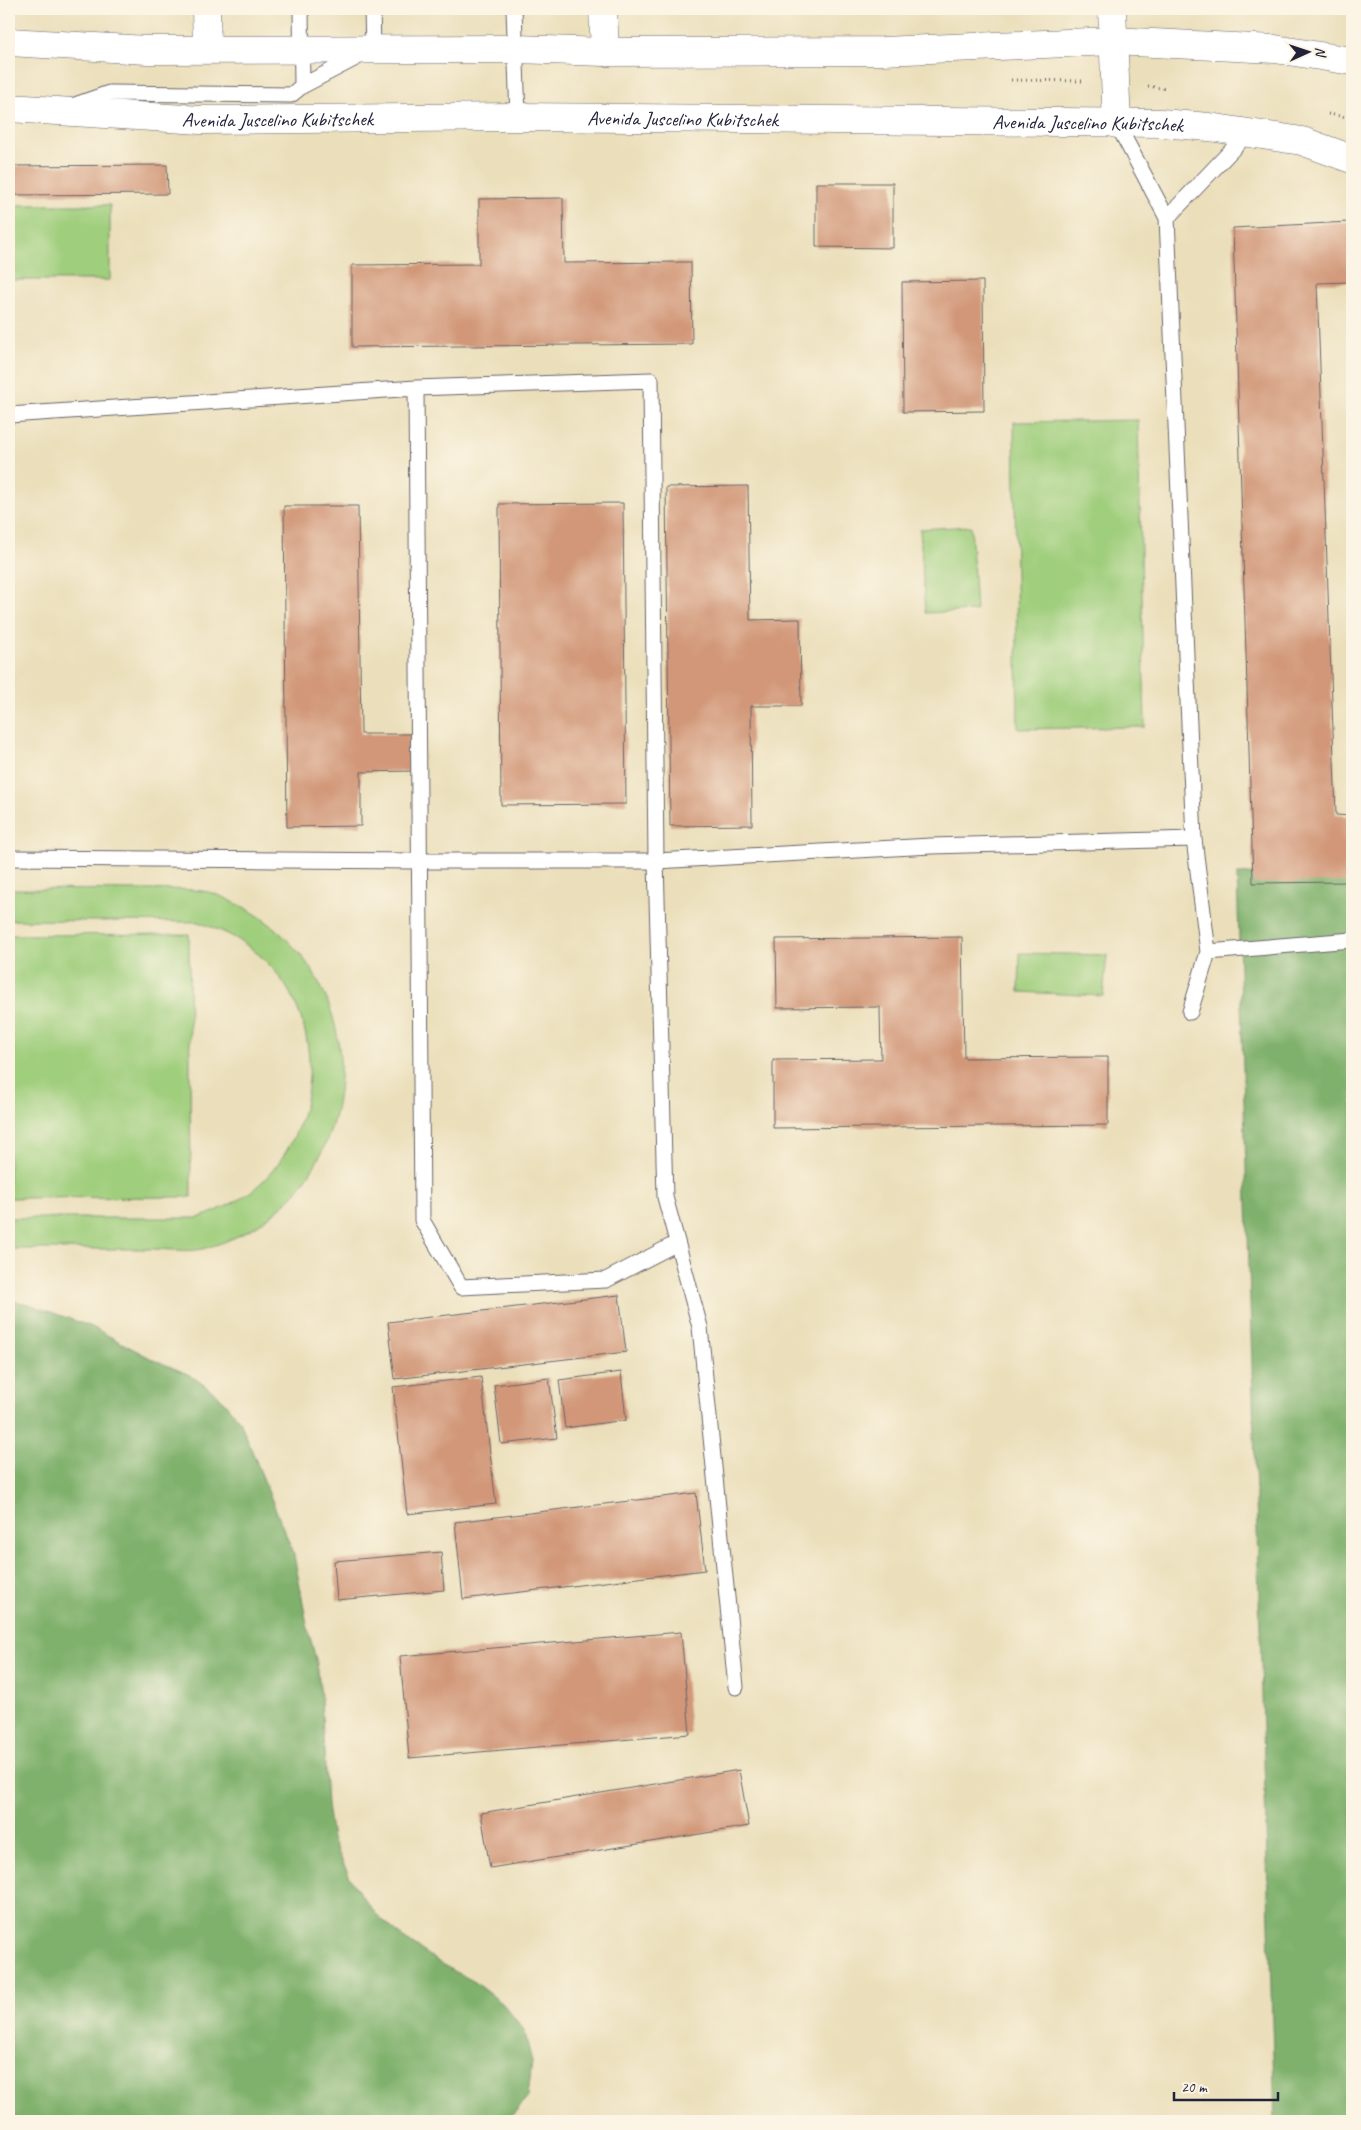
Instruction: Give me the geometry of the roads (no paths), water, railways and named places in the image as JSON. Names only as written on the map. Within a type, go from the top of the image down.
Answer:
[{"type":"main road","points":[[206,9],[207,49]]},
{"type":"main road","points":[[604,9],[605,52]]},
{"type":"main road","points":[[1112,9],[1117,124]]},
{"type":"main road","points":[[9,42],[147,50],[516,49],[605,52],[883,51],[1114,41],[1275,49],[1352,61]]},
{"type":"main road","name":"Avenida Juscelino Kubitschek","points":[[9,108],[201,120],[518,117],[1161,123],[1209,127],[1302,142],[1352,159]]},
{"type":"lane","points":[[301,9],[302,86]]},
{"type":"lane","points":[[56,112],[109,93],[290,95],[302,86],[373,49],[372,9]]},
{"type":"lane","points":[[514,9],[518,117]]},
{"type":"lane","points":[[1117,124],[1167,218],[1194,839],[1208,952],[1190,1012]]},
{"type":"lane","points":[[1167,218],[1248,133]]},
{"type":"lane","points":[[9,414],[416,388],[651,380],[656,861],[665,1197],[700,1327],[736,1687]]},
{"type":"lane","points":[[416,388],[422,1220],[461,1287],[606,1280],[677,1243]]},
{"type":"lane","points":[[9,858],[656,861],[931,846],[1194,839]]},
{"type":"lane","points":[[1208,952],[1352,940]]}]
